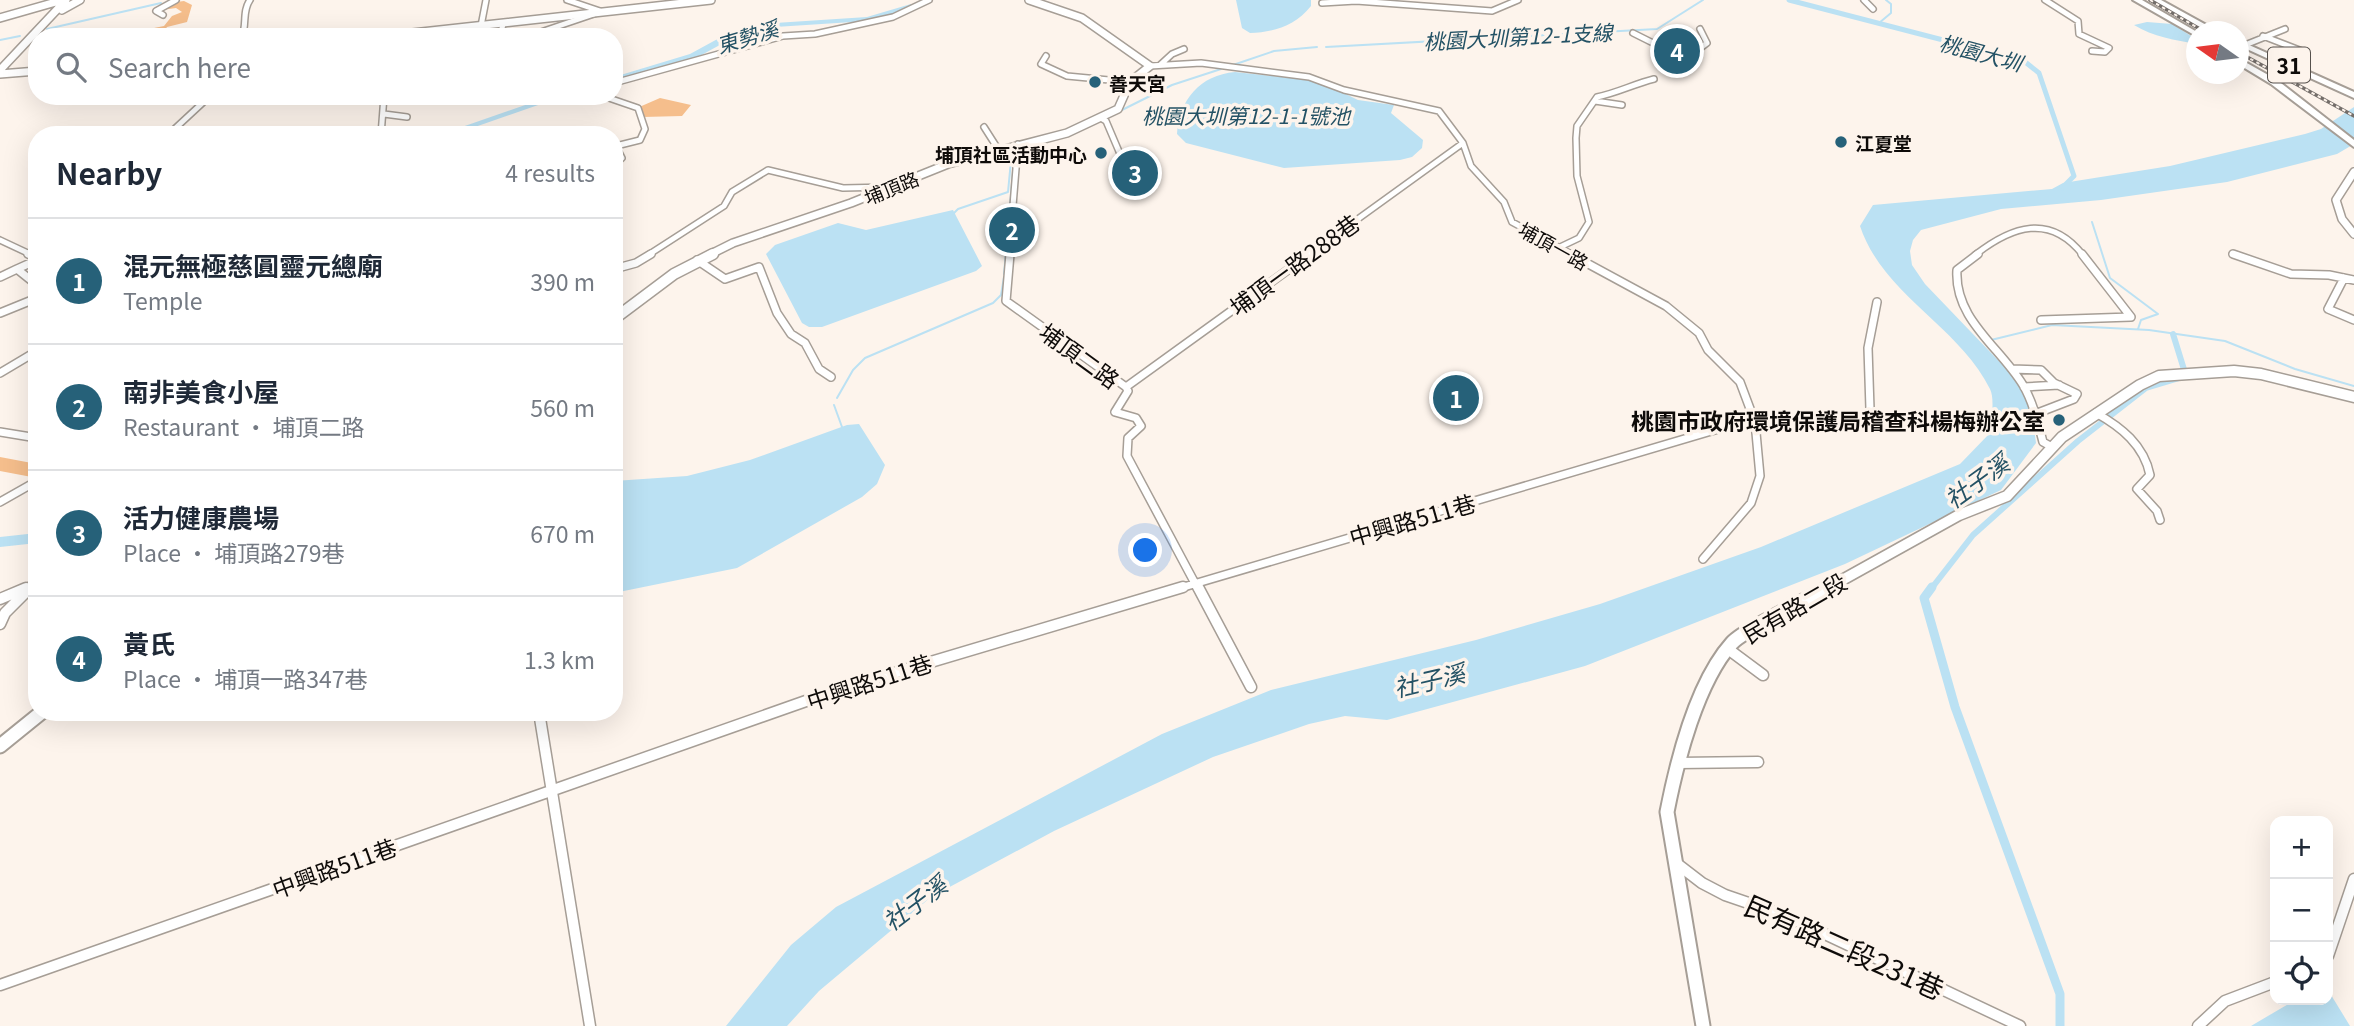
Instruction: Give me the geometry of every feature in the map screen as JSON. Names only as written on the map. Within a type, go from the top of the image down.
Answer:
[{"type":"main road","points":[[2137,0],[2186,28]]},
{"type":"main road","points":[[2155,0],[2194,21]]},
{"type":"main road","name":"31","points":[[2249,48],[2354,95]]},
{"type":"main road","name":"31","points":[[2249,68],[2354,144]]},
{"type":"street","points":[[0,18],[65,0]]},
{"type":"street","points":[[37,28],[65,0]]},
{"type":"street","points":[[44,20],[80,0]]},
{"type":"street","points":[[163,15],[156,11],[176,0]]},
{"type":"street","points":[[246,28],[245,8],[250,0]]},
{"type":"street","points":[[481,26],[486,0]]},
{"type":"street","points":[[567,0],[603,12]]},
{"type":"street","points":[[554,28],[639,0]]},
{"type":"street","points":[[462,28],[711,0]]},
{"type":"street","points":[[623,80],[783,36],[815,34],[893,17],[929,0]]},
{"type":"street","points":[[1029,0],[1082,18],[1155,65],[1184,49]]},
{"type":"street","points":[[1322,3],[1345,4],[1356,1],[1365,4],[1492,11],[1518,0]]},
{"type":"street","points":[[1864,0],[1874,9]]},
{"type":"street","points":[[2045,0],[2078,21],[2079,34],[2109,48],[2105,52],[2092,51]]},
{"type":"street","points":[[527,28],[528,21]]},
{"type":"street","points":[[502,28],[503,24]]},
{"type":"street","points":[[1633,33],[1669,51],[1672,56],[1686,59],[1707,43],[1700,29]]},
{"type":"street","points":[[2249,41],[2285,29]]},
{"type":"street","points":[[2263,36],[2302,51]]},
{"type":"street","points":[[0,72],[28,39]]},
{"type":"street","points":[[1046,56],[1041,64],[1067,76],[1130,82]]},
{"type":"street","name":"埔頂一路","points":[[1155,65],[1201,63],[1309,77],[1344,90],[1439,111],[1463,143],[1471,166],[1504,202],[1512,222],[1667,306],[1691,326],[1708,351],[1740,382],[1749,398],[1758,445],[1760,476],[1751,503],[1703,559]]},
{"type":"street","name":"埔頂路","points":[[623,311],[655,286],[697,260],[733,243],[998,149],[1067,133],[1101,118],[1118,108],[1130,82],[1155,65]]},
{"type":"street","points":[[0,72],[28,71]]},
{"type":"street","points":[[1558,248],[1579,238],[1589,222],[1577,176],[1577,126],[1602,94],[1621,92],[1637,83],[1654,79]]},
{"type":"street","points":[[1595,101],[1622,106]]},
{"type":"street","points":[[623,103],[638,108],[645,129],[640,139],[623,144]]},
{"type":"street","points":[[175,126],[204,105]]},
{"type":"street","points":[[383,126],[384,105]]},
{"type":"street","points":[[384,114],[407,117]]},
{"type":"street","points":[[1101,118],[1106,121],[1129,175]]},
{"type":"street","points":[[984,127],[998,149]]},
{"type":"street","name":"埔頂一路288巷","points":[[1126,387],[1463,143]]},
{"type":"street","name":"埔頂二路","points":[[1018,145],[1006,301],[1126,387],[1128,391],[1115,412],[1136,418],[1141,426],[1130,433],[1125,445],[1127,456],[1193,584],[1251,687]]},
{"type":"street","points":[[623,267],[636,263],[724,206],[732,192],[768,170],[843,188],[890,187]]},
{"type":"street","points":[[2354,172],[2336,200],[2342,219],[2354,234]]},
{"type":"street","points":[[2041,320],[2131,317],[2066,235],[2040,227],[1996,239],[1957,270],[1957,285],[1968,316],[2024,387],[2043,442],[2052,447]]},
{"type":"street","points":[[0,240],[28,254]]},
{"type":"street","points":[[2233,254],[2291,274],[2354,280]]},
{"type":"street","points":[[697,260],[725,279],[759,267],[777,313],[791,334],[805,343],[819,369],[831,377]]},
{"type":"street","points":[[0,277],[28,264]]},
{"type":"street","points":[[17,269],[28,278]]},
{"type":"street","points":[[2344,278],[2328,309],[2354,320]]},
{"type":"street","points":[[0,313],[28,302]]},
{"type":"street","points":[[1870,409],[1868,348],[1877,302]]},
{"type":"street","points":[[0,373],[28,356]]},
{"type":"street","points":[[2012,369],[2038,369],[2059,385],[2073,391],[2077,397],[2035,414]]},
{"type":"street","name":"民有路二段","points":[[1703,1026],[1667,812],[1678,763],[1707,682],[1728,649],[1774,616],[1959,515],[2007,496],[2052,447],[2082,422],[2103,417],[2159,376],[2185,373],[2261,373],[2354,397]]},
{"type":"street","points":[[2024,387],[2059,385]]},
{"type":"street","points":[[2103,417],[2132,440],[2146,459],[2150,475],[2137,489],[2157,510],[2160,520]]},
{"type":"street","name":"中興路511巷","points":[[0,985],[840,689],[1752,419]]},
{"type":"street","points":[[0,432],[28,437]]},
{"type":"street","points":[[0,502],[28,486]]},
{"type":"street","points":[[0,599],[28,588]]},
{"type":"street","points":[[0,624],[28,588]]},
{"type":"street","points":[[1728,649],[1763,675]]},
{"type":"street","points":[[0,746],[31,721]]},
{"type":"street","points":[[540,721],[590,1026]]},
{"type":"street","points":[[1678,763],[1758,762]]},
{"type":"street","name":"民有路二段231巷","points":[[1674,861],[1702,883],[1725,895],[1789,917],[2020,1026]]},
{"type":"street","points":[[2333,942],[2354,879]]},
{"type":"street","points":[[2197,1026],[2225,1001],[2270,984]]},
{"type":"shaded area","points":[[184,1],[192,5],[187,22],[166,28],[154,28],[164,26],[172,16],[182,12],[176,8],[162,10],[169,3]]},
{"type":"shaded area","points":[[660,98],[691,105],[682,116],[643,117],[637,108]]},
{"type":"shaded area","points":[[0,457],[28,462],[28,476],[0,471]]},
{"type":"water","points":[[1236,0],[1311,0],[1311,6],[1298,19],[1284,27],[1250,33],[1242,28]]},
{"type":"water","points":[[2147,22],[2172,24],[2186,33],[2186,42],[2157,35],[2134,25]]},
{"type":"water","name":"桃園大圳第12-1-1號池","points":[[1235,72],[1319,81],[1358,100],[1394,105],[1391,113],[1423,140],[1422,148],[1412,157],[1400,160],[1284,168],[1186,143],[1177,134],[1187,100],[1211,78]]},
{"type":"water","points":[[2354,107],[2354,144],[2337,154],[2227,182],[2101,200],[2001,209],[1921,230],[1913,240],[1910,251],[1912,265],[1925,284],[2018,381],[2032,414],[2036,443],[2001,490],[1845,564],[1585,666],[1387,720],[1345,716],[1309,724],[1213,757],[1054,831],[931,897],[819,991],[787,1026],[726,1026],[791,945],[836,907],[1162,734],[1271,690],[1476,640],[1600,604],[1761,547],[1960,464],[1991,432],[1993,404],[1990,389],[1959,346],[1903,291],[1871,250],[1860,226],[1873,205],[2052,189],[2063,183],[2170,166],[2321,129]]},
{"type":"water","points":[[953,210],[982,266],[976,271],[822,327],[809,327],[802,323],[766,254],[775,245],[838,223],[866,230]]},
{"type":"water","points":[[859,424],[885,465],[877,484],[862,497],[737,568],[623,591],[623,480],[687,476],[750,460],[847,425]]},
{"type":"water","points":[[2333,998],[2350,1026],[2251,1026],[2287,1005],[2333,1005]]},
{"type":"waterway","name":"桃園大圳第12-1支線","points":[[1326,47],[1657,29],[1703,0]]},
{"type":"waterway","name":"桃園大圳","points":[[1789,0],[2024,61],[2039,73],[2074,176],[2062,188]]},
{"type":"waterway","points":[[1879,23],[1891,13],[1891,4],[1886,0]]},
{"type":"waterway","points":[[51,28],[161,3]]},
{"type":"waterway","name":"東勢溪","points":[[623,77],[693,56],[726,38],[775,25],[868,19],[911,6]]},
{"type":"waterway","points":[[0,40],[20,36]]},
{"type":"waterway","name":"桃園大圳第12-1支線","points":[[1233,65],[1274,51],[1317,47]]},
{"type":"waterway","name":"桃園大圳第12-1支線","points":[[1120,111],[1172,85],[1221,69]]},
{"type":"waterway","name":"東勢溪","points":[[470,126],[533,105]]},
{"type":"waterway","points":[[1004,274],[1015,148]]},
{"type":"waterway","points":[[953,214],[958,209],[1008,192],[1012,150]]},
{"type":"waterway","points":[[2092,222],[2110,278],[2158,314],[2141,320],[2138,329]]},
{"type":"waterway","points":[[837,398],[853,370],[865,358],[993,303],[1001,295],[1004,277]]},
{"type":"waterway","name":"社子溪","points":[[1991,340],[2052,325],[2149,330],[2225,341],[2295,369],[2354,386]]},
{"type":"waterway","points":[[1931,589],[1973,535],[2078,441],[2146,388],[2186,376],[2173,334]]},
{"type":"waterway","points":[[834,405],[842,427]]},
{"type":"waterway","name":"東勢溪","points":[[0,542],[28,539]]},
{"type":"waterway","points":[[1932,587],[1924,598],[1955,707],[2060,994],[2060,1026]]},
{"type":"railway","points":[[2150,0],[2186,21]]},
{"type":"railway","points":[[2249,58],[2354,116]]},
{"type":"place","name":"黃氏","points":[[1677,51]]},
{"type":"place","name":"善天宮","points":[[1095,82]]},
{"type":"place","name":"江夏堂","points":[[1841,142]]},
{"type":"place","name":"埔頂社區活動中心","points":[[1101,153]]},
{"type":"place","name":"活力健康農場","points":[[1135,173]]},
{"type":"place","name":"南非美食小屋","points":[[1012,230]]},
{"type":"place","name":"混元無極慈圓靈元總廟","points":[[1456,398]]},
{"type":"place","name":"桃園市政府環境保護局稽查科楊梅辦公室","points":[[2059,420]]}]
